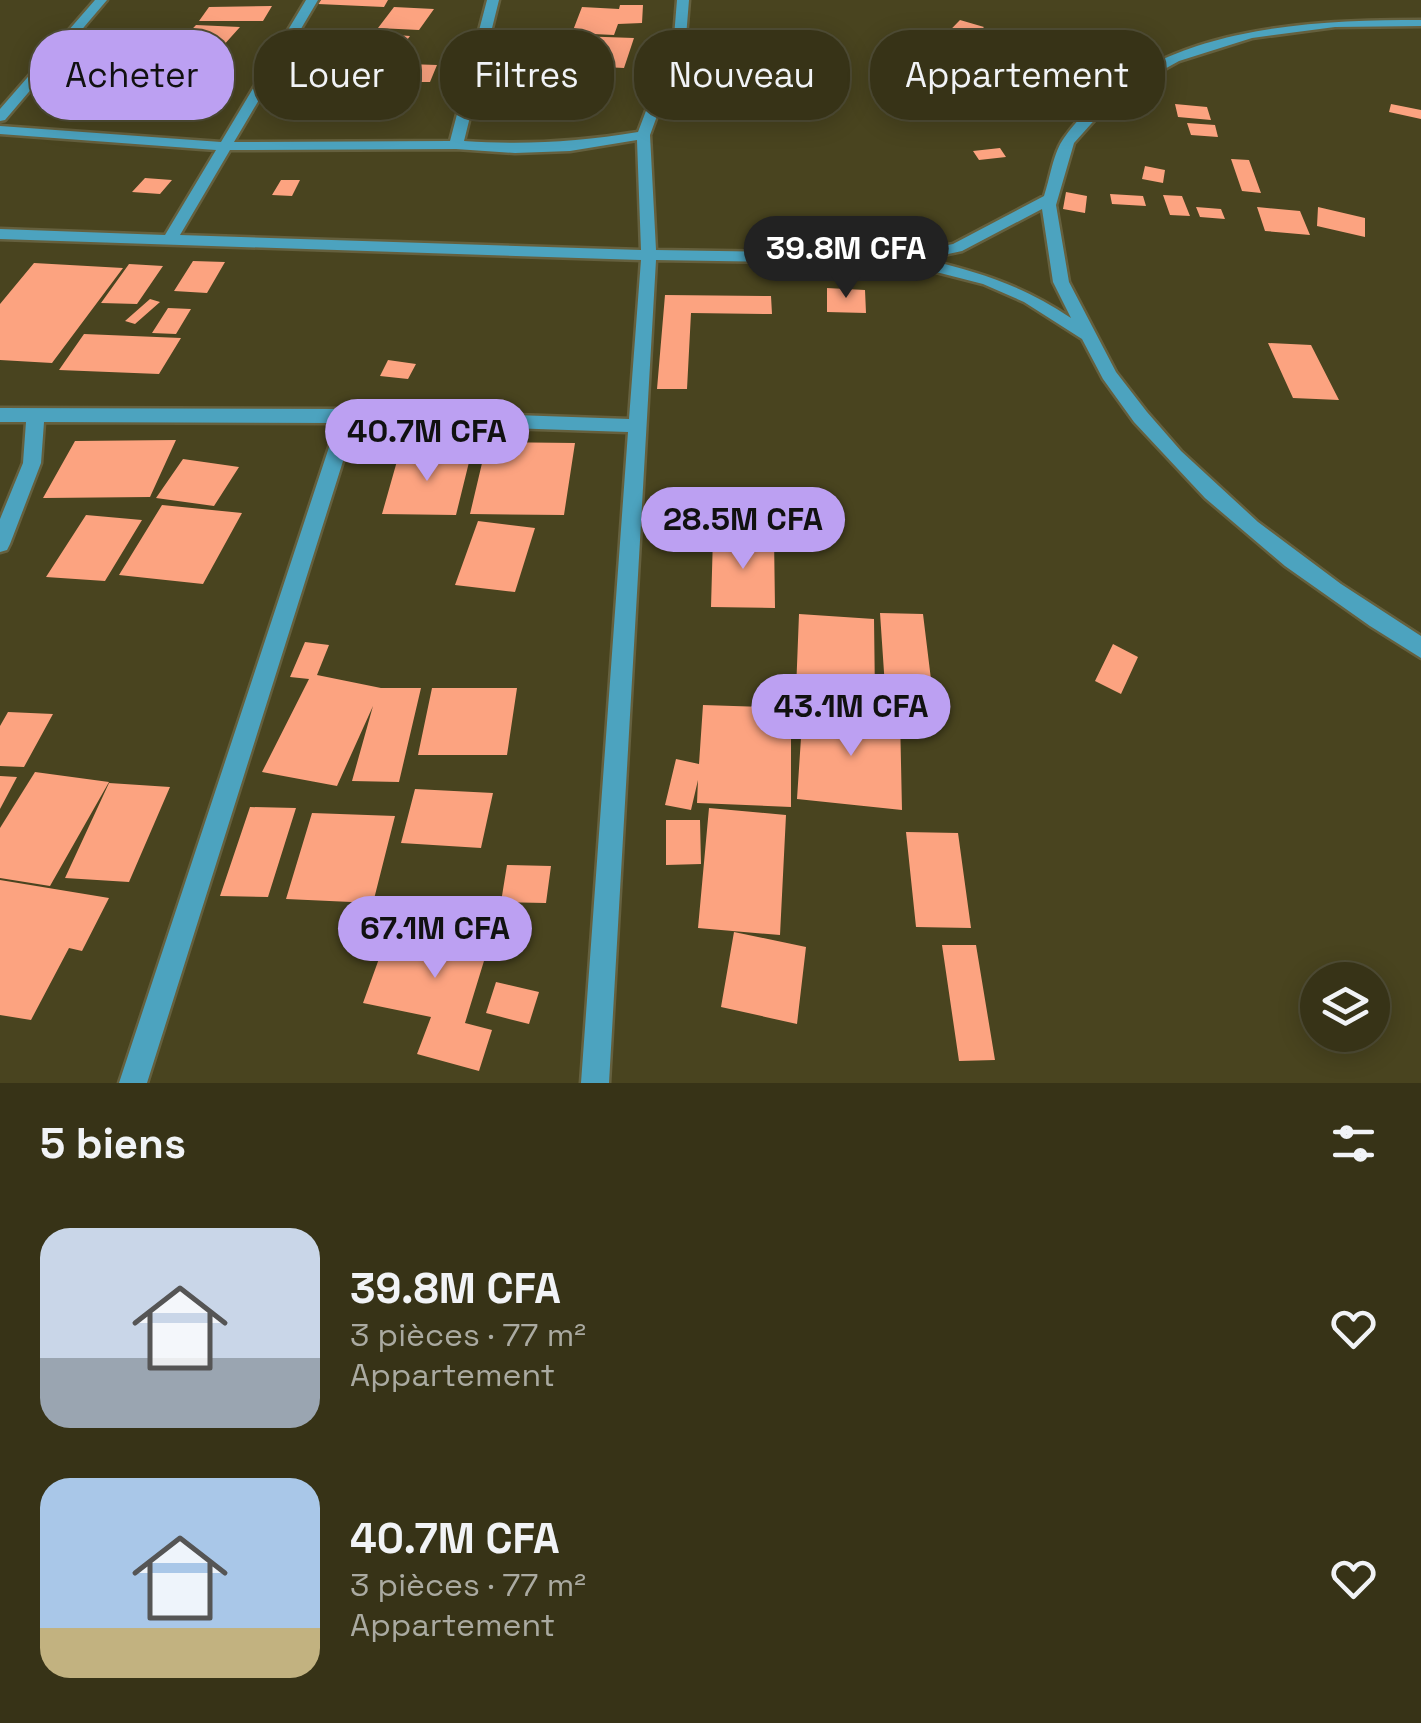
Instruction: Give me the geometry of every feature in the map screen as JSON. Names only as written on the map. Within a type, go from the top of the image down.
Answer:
[{"type":"street","points":[[0,118],[101,0]]},
{"type":"street","points":[[170,239],[312,0]]},
{"type":"street","points":[[456,145],[493,0]]},
{"type":"street","points":[[595,1083],[649,255],[643,135],[680,37],[683,0]]},
{"type":"street","points":[[1421,23],[1297,26],[1228,38],[1168,58],[1118,86],[1081,124],[1067,146],[1052,198],[1056,260],[1084,334],[1141,418],[1231,510],[1356,607],[1421,648]]},
{"type":"street","points":[[0,130],[222,146],[456,145],[514,149],[570,147],[643,135]]},
{"type":"street","points":[[0,234],[649,255],[904,259],[956,248],[1052,198]]},
{"type":"street","points":[[904,259],[1016,292],[1084,334]]},
{"type":"street","points":[[0,415],[348,416],[638,426]]},
{"type":"street","points":[[133,1083],[348,416]]},
{"type":"street","points":[[0,544],[32,463],[35,418]]},
{"type":"building","points":[[321,0],[388,0],[384,7],[318,4]]},
{"type":"building","points":[[620,5],[643,5],[642,23],[618,24],[614,35],[614,30],[573,30],[582,7],[619,9]]},
{"type":"building","points":[[272,6],[263,21],[199,21],[209,7]]},
{"type":"building","points":[[394,7],[434,9],[419,30],[378,28]]},
{"type":"building","points":[[960,20],[984,27],[981,30],[950,30]]},
{"type":"building","points":[[196,25],[240,27],[234,34],[234,30],[191,30]]},
{"type":"building","points":[[614,37],[634,38],[624,68],[614,68]]},
{"type":"building","points":[[420,65],[437,65],[430,82],[420,82]]},
{"type":"building","points":[[1175,104],[1207,107],[1211,120],[1178,117]]},
{"type":"building","points":[[1391,104],[1421,110],[1421,119],[1389,112]]},
{"type":"building","points":[[1187,123],[1215,125],[1218,137],[1191,135]]},
{"type":"building","points":[[1000,148],[1006,157],[979,160],[973,151]]},
{"type":"building","points":[[1231,159],[1249,160],[1261,193],[1242,191]]},
{"type":"building","points":[[1145,166],[1165,170],[1163,183],[1142,179]]},
{"type":"building","points":[[145,178],[172,180],[160,194],[132,192]]},
{"type":"building","points":[[281,180],[300,180],[292,196],[272,195]]},
{"type":"building","points":[[1066,192],[1087,196],[1085,213],[1063,209]]},
{"type":"building","points":[[1110,194],[1143,196],[1146,206],[1112,204]]},
{"type":"building","points":[[1163,195],[1182,196],[1190,216],[1170,215]]},
{"type":"building","points":[[1196,207],[1221,209],[1225,219],[1200,217]]},
{"type":"building","points":[[1257,207],[1300,211],[1310,235],[1265,231]]},
{"type":"building","points":[[1318,207],[1365,218],[1365,237],[1317,226]]},
{"type":"building","points":[[193,261],[225,262],[207,293],[174,291]]},
{"type":"building","points":[[34,263],[123,268],[52,363],[0,360],[0,304]]},
{"type":"building","points":[[129,264],[163,266],[137,304],[101,303]]},
{"type":"building","points":[[827,288],[865,290],[866,313],[827,312]]},
{"type":"building","points":[[665,295],[771,296],[772,314],[691,313],[687,389],[657,389]]},
{"type":"building","points":[[150,299],[160,302],[135,324],[125,321]]},
{"type":"building","points":[[168,308],[191,309],[176,334],[152,333]]},
{"type":"building","points":[[84,334],[181,338],[159,374],[59,370]]},
{"type":"building","points":[[1268,343],[1311,345],[1339,400],[1293,398]]},
{"type":"building","points":[[388,360],[416,364],[408,379],[380,376]]},
{"type":"building","points":[[176,440],[150,497],[43,498],[75,441]]},
{"type":"building","points":[[487,442],[575,443],[564,515],[470,514]]},
{"type":"building","points":[[399,454],[471,454],[456,515],[382,514]]},
{"type":"building","points":[[183,459],[239,467],[214,506],[156,498]]},
{"type":"building","points":[[162,505],[242,513],[203,584],[119,575]]},
{"type":"building","points":[[86,515],[142,520],[105,581],[46,577]]},
{"type":"building","points":[[478,521],[535,528],[515,592],[455,585]]},
{"type":"building","points":[[713,536],[774,537],[775,608],[711,607]]},
{"type":"building","points":[[880,613],[923,614],[934,704],[886,702]]},
{"type":"building","points":[[799,614],[874,619],[875,697],[796,691]]},
{"type":"building","points":[[305,642],[329,645],[317,675],[381,688],[421,688],[399,782],[352,781],[373,706],[337,786],[262,772],[309,679],[290,677]]},
{"type":"building","points":[[1113,644],[1138,657],[1121,694],[1095,681]]},
{"type":"building","points":[[432,688],[517,688],[507,755],[418,755]]},
{"type":"building","points":[[703,705],[791,708],[791,807],[697,803],[698,780],[691,810],[665,805],[676,759],[699,764]]},
{"type":"building","points":[[803,707],[900,716],[902,810],[797,799]]},
{"type":"building","points":[[8,712],[53,714],[24,767],[0,766],[0,726]]},
{"type":"building","points":[[35,772],[109,782],[50,886],[0,878],[0,828]]},
{"type":"building","points":[[0,776],[17,777],[0,809]]},
{"type":"building","points":[[109,783],[170,787],[129,882],[65,878]]},
{"type":"building","points":[[415,789],[493,793],[481,848],[401,843]]},
{"type":"building","points":[[250,807],[296,808],[268,897],[220,896]]},
{"type":"building","points":[[709,808],[786,815],[780,935],[698,928]]},
{"type":"building","points":[[312,813],[395,816],[373,903],[286,899]]},
{"type":"building","points":[[666,820],[700,820],[701,864],[666,865]]},
{"type":"building","points":[[906,832],[958,833],[971,928],[916,927]]},
{"type":"building","points":[[507,865],[551,866],[546,903],[501,902]]},
{"type":"building","points":[[0,880],[109,898],[82,951],[69,948],[31,1020],[0,1015]]},
{"type":"building","points":[[398,906],[495,925],[465,1023],[492,1030],[479,1071],[417,1054],[431,1017],[363,1003]]},
{"type":"building","points":[[734,932],[806,947],[797,1024],[721,1007]]},
{"type":"building","points":[[942,945],[976,945],[995,1060],[959,1061]]},
{"type":"building","points":[[496,982],[539,992],[529,1024],[486,1013]]}]
